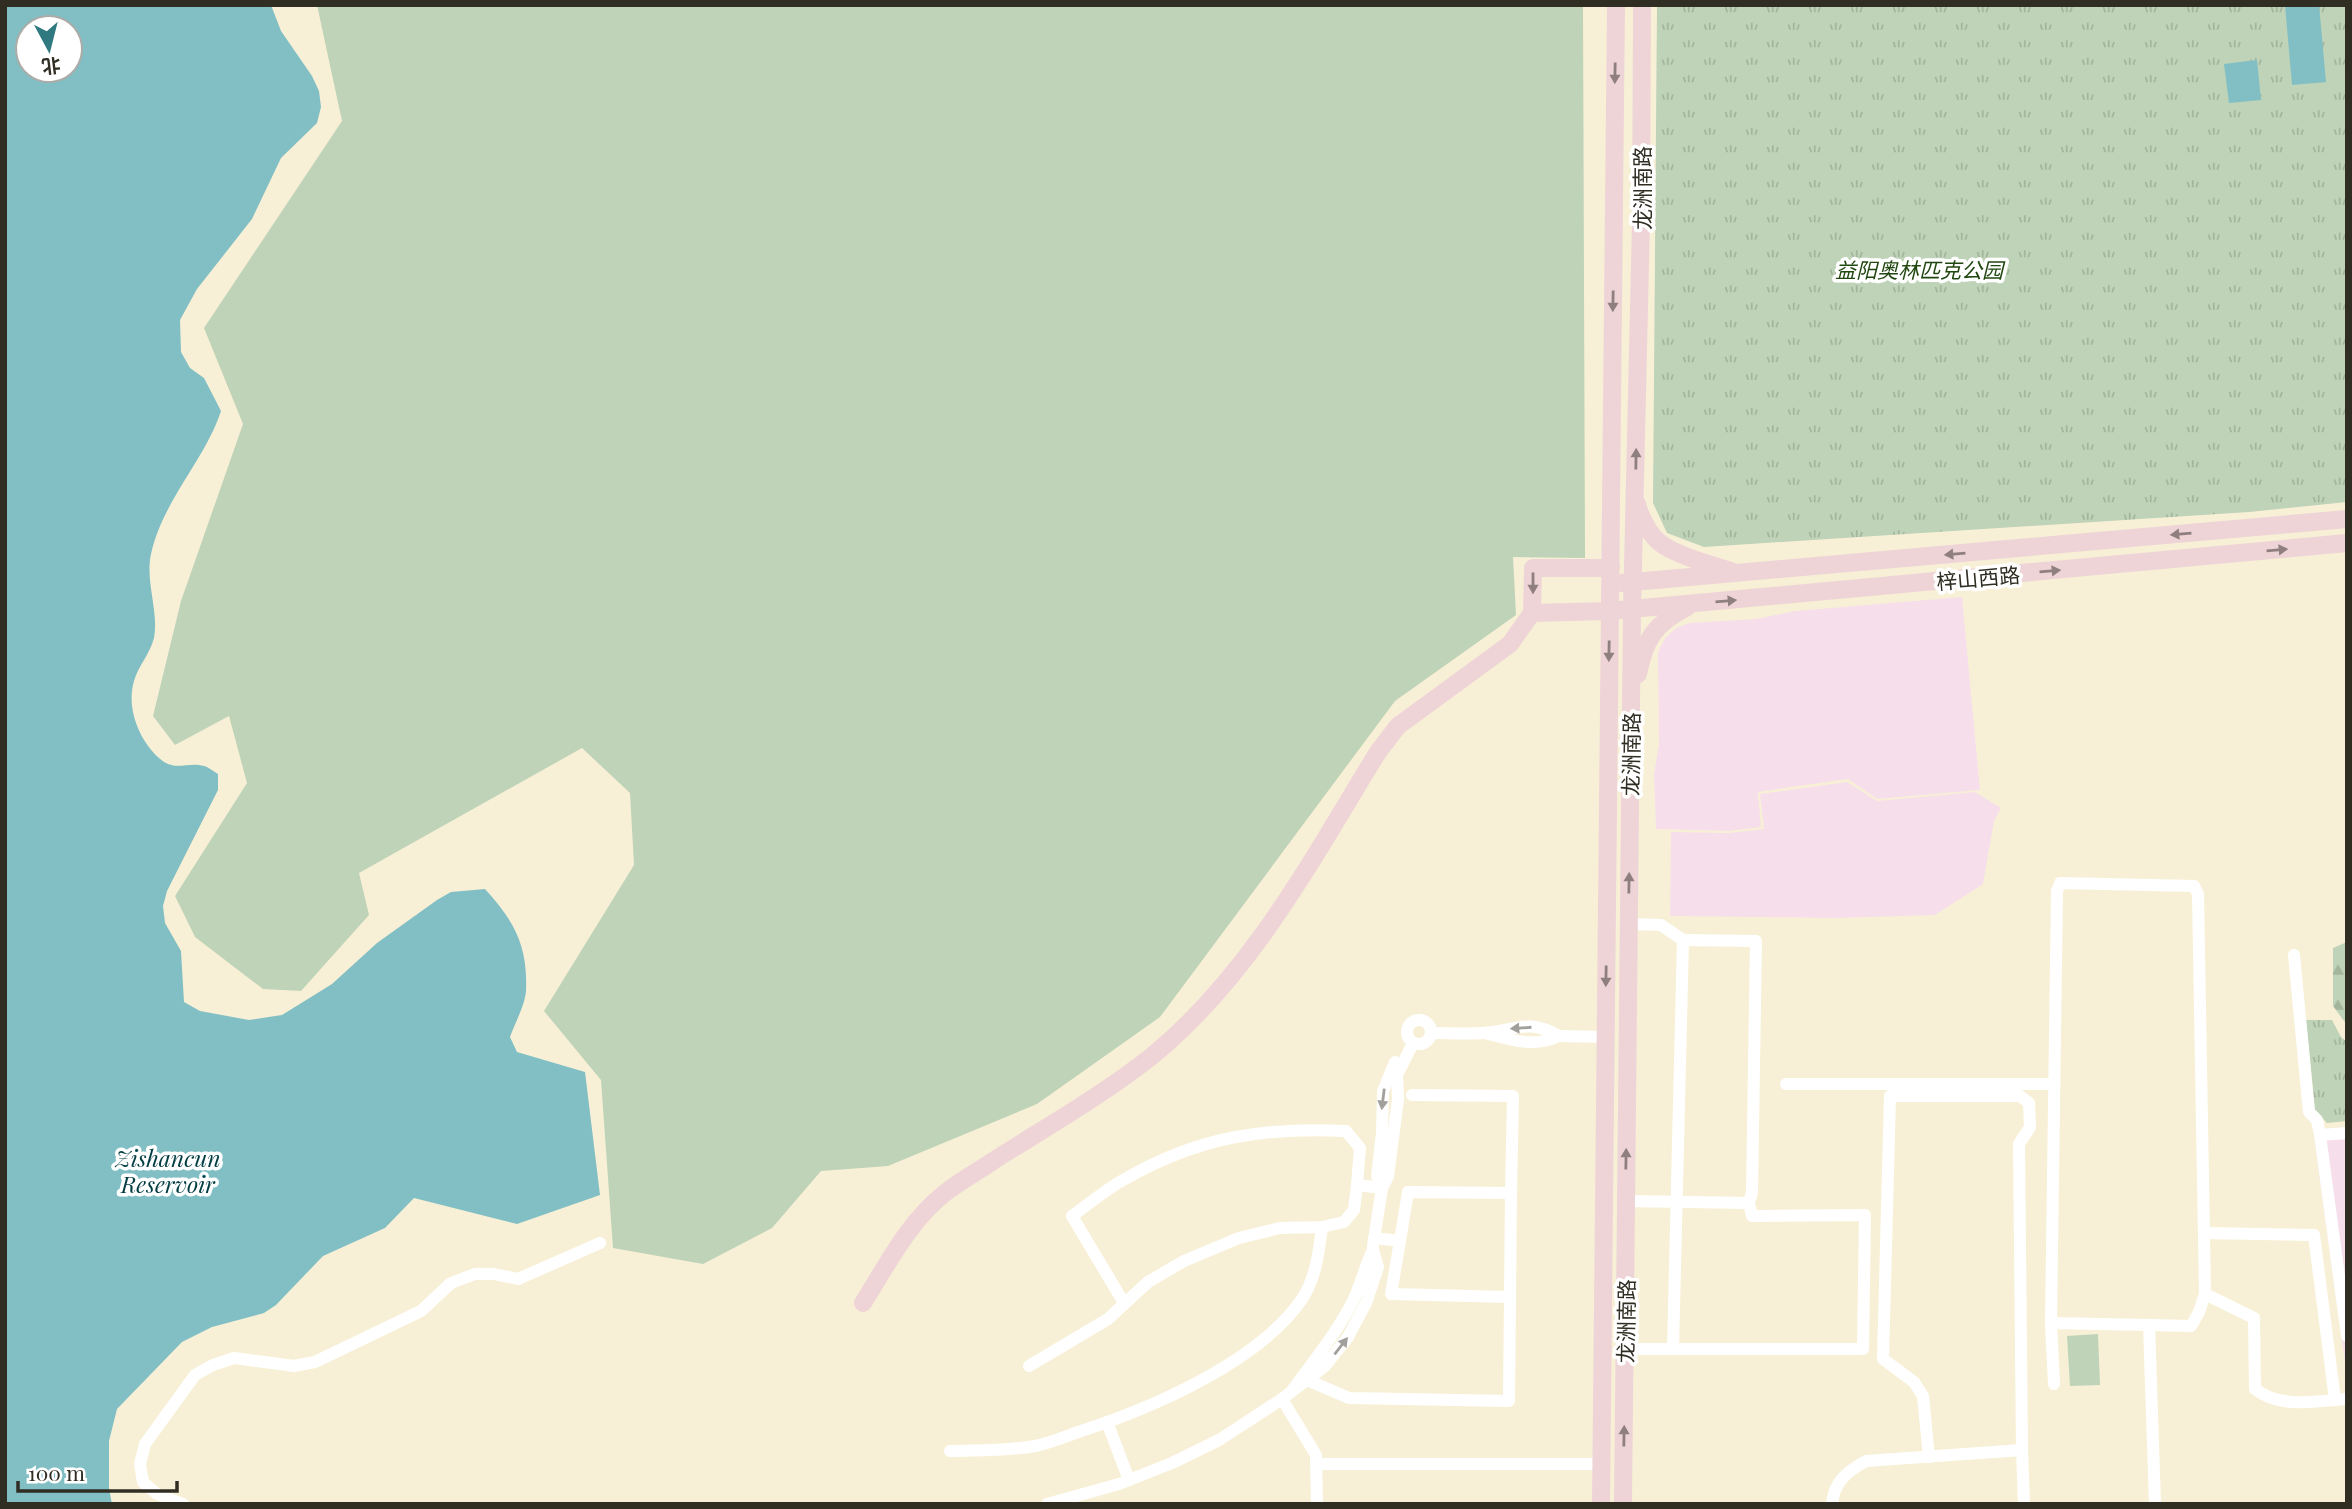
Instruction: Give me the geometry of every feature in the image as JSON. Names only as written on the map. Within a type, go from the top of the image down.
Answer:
[{"type":"main road","name":"龙洲南路","points":[[1601,1504],[1616,5]]},
{"type":"main road","name":"龙洲南路","points":[[1623,1504],[1632,609],[1641,222],[1642,5]]},
{"type":"main road","points":[[1635,495],[1640,515],[1659,542],[1691,557],[1738,573]]},
{"type":"main road","name":"梓山西路","points":[[2347,519],[1633,583],[1611,576],[1533,568],[1532,613],[1609,611],[1695,604],[2347,543]]},
{"type":"main road","points":[[1631,708],[1641,659],[1653,631],[1674,614],[1695,604]]},
{"type":"main road","points":[[863,1303],[917,1219],[944,1193],[1151,1056],[1199,1014],[1236,972],[1269,925],[1378,752],[1398,726],[1510,644],[1532,613]]},
{"type":"street","points":[[2052,1323],[2191,1326],[2205,1294],[2198,894],[2194,886],[2060,883],[2057,891],[2052,1323],[2054,1384]]},
{"type":"street","points":[[1625,1349],[1863,1349],[1865,1214],[1752,1216],[1749,1203],[1752,1192],[1756,941],[1683,940],[1661,925],[1629,924]]},
{"type":"street","points":[[1673,1349],[1683,940]]},
{"type":"street","points":[[2294,955],[2309,1112],[2317,1119],[2320,1136],[2347,1336]]},
{"type":"street","points":[[1286,1395],[1336,1332],[1354,1298],[1374,1244],[1382,1188],[1377,1176],[1383,1091],[1411,1040],[1410,1025],[1417,1021],[1429,1025],[1431,1032],[1425,1043],[1411,1040]]},
{"type":"street","points":[[1431,1032],[1485,1033],[1520,1042],[1545,1042],[1559,1036],[1605,1037]]},
{"type":"street","points":[[1786,1084],[2054,1084]]},
{"type":"street","points":[[1307,1380],[1349,1398],[1509,1401],[1513,1096],[1412,1095]]},
{"type":"street","points":[[1929,1457],[1923,1396],[1914,1382],[1883,1360],[1890,1096],[2020,1096],[2029,1103],[2030,1127],[2019,1144],[2024,1504]]},
{"type":"street","points":[[1029,1366],[1108,1319],[1148,1282],[1184,1261],[1223,1244],[1280,1228],[1322,1227],[1344,1222],[1354,1210],[1360,1148],[1346,1131],[1301,1129],[1231,1136],[1177,1153],[1123,1180],[1072,1216],[1124,1303]]},
{"type":"street","points":[[2320,1136],[2347,1133]]},
{"type":"street","points":[[1357,1185],[1382,1188]]},
{"type":"street","points":[[1510,1297],[1391,1294],[1408,1192],[1511,1193]]},
{"type":"street","points":[[1626,1201],[1749,1203]]},
{"type":"street","points":[[950,1451],[1036,1446],[1107,1422],[1169,1396],[1245,1355],[1274,1330],[1303,1298],[1318,1260],[1322,1227]]},
{"type":"street","points":[[2204,1233],[2314,1235],[2341,1400],[2280,1402],[2265,1397],[2255,1389],[2253,1318],[2205,1294]]},
{"type":"street","points":[[1374,1244],[1400,1241]]},
{"type":"street","points":[[183,1504],[157,1494],[143,1482],[140,1464],[145,1444],[195,1376],[234,1358],[294,1366],[315,1362],[421,1311],[451,1283],[475,1274],[494,1274],[518,1279],[600,1243]]},
{"type":"street","points":[[1055,1503],[1129,1480],[1219,1440],[1325,1366],[1348,1337],[1366,1303],[1378,1267],[1374,1244]]},
{"type":"street","points":[[2149,1325],[2155,1504]]},
{"type":"street","points":[[1286,1395],[1316,1455],[1317,1504]]},
{"type":"street","points":[[1107,1422],[1129,1480]]},
{"type":"street","points":[[1832,1504],[1837,1484],[1849,1470],[1866,1461],[2022,1450]]},
{"type":"street","points":[[1316,1464],[1601,1464]]},
{"type":"shaded area","points":[[1962,597],[1980,790],[1877,799],[1848,779],[1758,792],[1761,827],[1729,831],[1656,829],[1654,774],[1659,744],[1658,652],[1665,638],[1676,628],[1689,623],[1756,619],[1795,611]]},
{"type":"shaded area","points":[[1847,782],[1877,801],[1975,792],[2001,808],[1994,821],[1983,884],[1935,915],[1835,918],[1670,916],[1671,832],[1729,833],[1764,829],[1760,794]]},
{"type":"shaded area","points":[[2347,1127],[2347,1377],[2313,1130]]},
{"type":"green space","points":[[317,5],[1583,5],[1585,558],[1513,557],[1516,615],[1395,701],[1160,1017],[1037,1104],[888,1166],[821,1171],[772,1228],[703,1264],[613,1248],[601,1080],[544,1011],[634,865],[630,793],[582,748],[359,873],[369,915],[301,991],[263,989],[195,937],[175,896],[247,783],[229,716],[175,745],[153,716],[181,601],[243,424],[204,328],[342,121]]},
{"type":"green space","name":"益阳奥林匹克公园","points":[[1657,5],[2347,5],[2347,502],[2249,512],[1704,547],[1667,533],[1653,503]]},
{"type":"green space","points":[[2347,942],[2347,1025],[2333,1006],[2333,948]]},
{"type":"green space","points":[[2306,1020],[2332,1020],[2341,1037],[2347,1042],[2347,1121],[2327,1123],[2315,1110]]},
{"type":"green space","points":[[2098,1334],[2100,1385],[2070,1386],[2067,1336]]},
{"type":"water","name":"Zishancun Reservoir","points":[[5,5],[271,5],[281,31],[312,76],[319,91],[321,107],[317,123],[281,158],[252,219],[197,289],[180,320],[181,352],[190,368],[204,378],[221,411],[157,534],[150,564],[154,638],[132,691],[133,712],[140,733],[159,758],[176,766],[208,767],[218,774],[218,790],[167,891],[163,906],[165,923],[181,951],[184,1002],[200,1011],[249,1020],[282,1015],[332,984],[377,943],[437,900],[451,892],[485,889],[511,923],[525,960],[526,991],[510,1037],[517,1052],[585,1072],[600,1195],[517,1224],[414,1198],[385,1228],[323,1256],[276,1305],[264,1313],[212,1327],[182,1342],[117,1409],[109,1441],[109,1488],[112,1504],[5,1504]]},
{"type":"water","points":[[2285,5],[2319,5],[2326,82],[2292,85]]},
{"type":"water","points":[[2257,60],[2261,100],[2229,103],[2224,64]]}]
